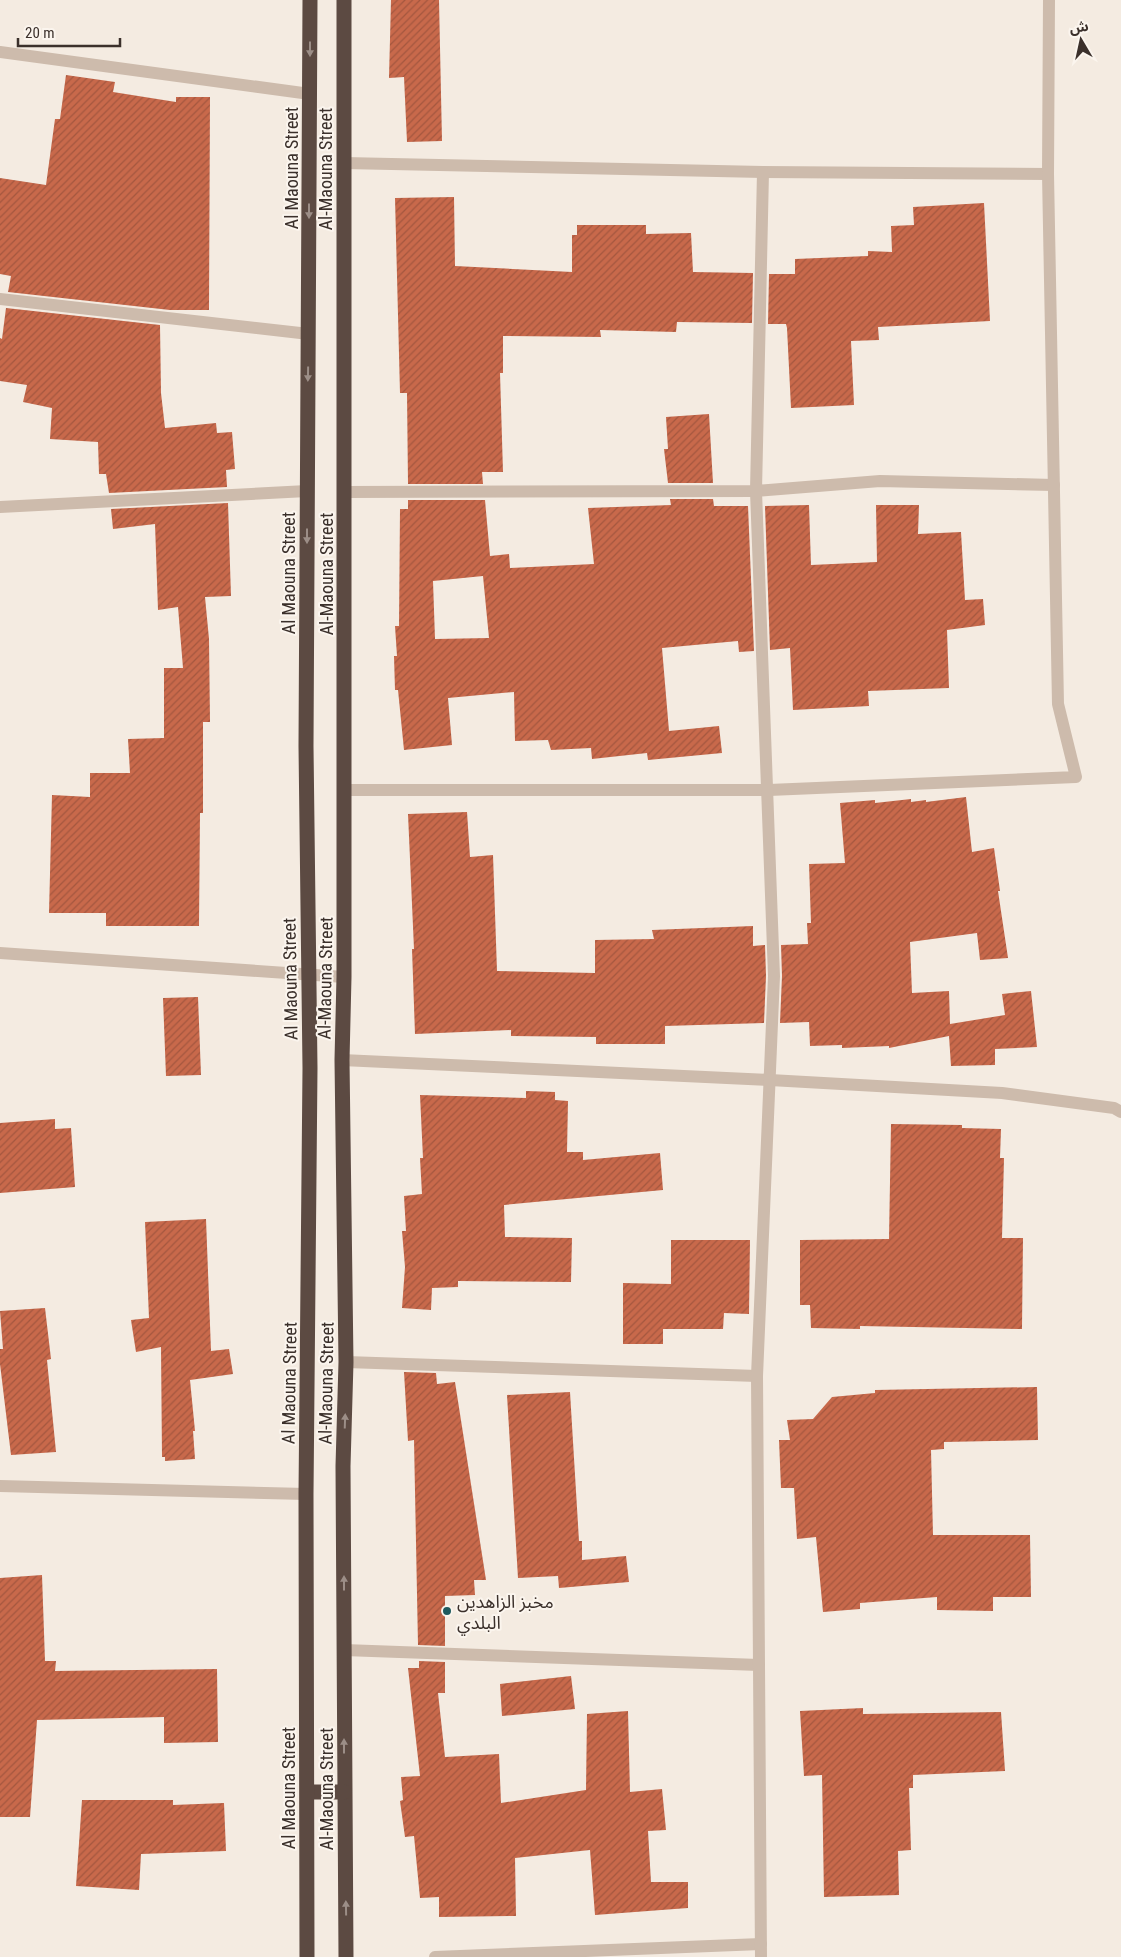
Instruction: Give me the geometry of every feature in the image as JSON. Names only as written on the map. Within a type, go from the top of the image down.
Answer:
[{"type":"highway","name":"Al Maouna Street","points":[[307,1957],[306,1494],[310,1259],[306,746],[310,0]]},
{"type":"highway","name":"Al-Maouna Street","points":[[344,0],[345,492],[344,977],[342,1060],[346,1362],[343,1466],[346,1957]]},
{"type":"highway","points":[[308,1792],[344,1792]]},
{"type":"street","points":[[344,790],[769,790],[1076,777],[1058,704],[1048,174],[1049,0]]},
{"type":"street","points":[[0,52],[310,94]]},
{"type":"street","points":[[344,163],[763,172],[1048,174]]},
{"type":"street","points":[[435,1957],[761,1951],[757,1376],[774,976],[769,790],[756,491],[763,172]]},
{"type":"street","points":[[0,299],[309,334]]},
{"type":"street","points":[[345,492],[756,491],[880,481],[1054,485]]},
{"type":"street","points":[[0,507],[308,491]]},
{"type":"street","points":[[0,953],[344,977]]},
{"type":"street","points":[[342,1060],[1002,1093],[1114,1108],[1121,1112]]},
{"type":"street","points":[[346,1362],[757,1376]]},
{"type":"street","points":[[0,1486],[306,1494]]},
{"type":"street","points":[[344,1650],[758,1664]]},
{"type":"building","points":[[391,0],[439,0],[442,141],[407,142],[404,77],[389,78]]},
{"type":"building","points":[[66,75],[115,82],[113,92],[176,102],[176,97],[210,97],[209,310],[170,310],[8,292],[11,276],[0,274],[0,178],[46,185],[55,119],[60,119]]},
{"type":"building","points":[[454,197],[455,266],[572,272],[572,235],[577,235],[577,225],[646,225],[646,234],[691,233],[693,272],[753,273],[752,323],[677,322],[676,332],[600,330],[601,337],[503,336],[503,373],[500,373],[503,472],[482,472],[483,484],[408,484],[407,393],[400,393],[395,198]]},
{"type":"building","points":[[984,203],[990,321],[878,327],[879,340],[851,341],[854,405],[791,408],[786,324],[768,324],[769,274],[795,274],[795,259],[868,256],[868,251],[892,252],[891,226],[914,225],[913,207]]},
{"type":"building","points":[[6,308],[160,325],[161,393],[165,428],[216,423],[217,433],[232,432],[235,469],[226,470],[227,487],[109,493],[106,474],[99,474],[98,442],[50,439],[52,408],[23,402],[27,385],[0,381],[0,338],[2,339]]},
{"type":"building","points":[[709,414],[713,483],[668,483],[664,449],[668,449],[666,417]]},
{"type":"building","points":[[670,499],[713,499],[714,506],[748,506],[754,651],[739,652],[738,641],[662,648],[669,731],[719,726],[722,753],[648,760],[647,753],[592,759],[591,748],[551,750],[548,740],[515,741],[514,692],[448,698],[452,745],[404,750],[398,690],[395,690],[394,656],[397,656],[395,626],[399,626],[400,509],[408,509],[408,500],[485,500],[490,556],[509,554],[510,568],[594,564],[588,508],[671,505]],"holes":[[[483,576],[489,638],[435,639],[433,581]]]},
{"type":"building","points":[[228,503],[231,596],[205,597],[209,639],[210,722],[203,722],[203,813],[200,813],[199,926],[106,926],[106,913],[49,913],[52,795],[90,797],[90,773],[130,773],[128,739],[164,738],[164,668],[183,668],[178,607],[158,610],[155,524],[113,529],[111,509]]},
{"type":"building","points":[[809,505],[811,565],[877,562],[876,505],[919,505],[918,534],[961,532],[965,600],[983,599],[985,625],[947,630],[949,688],[868,691],[869,706],[793,710],[790,648],[770,650],[765,506]]},
{"type":"building","points":[[966,797],[972,852],[994,848],[1008,958],[980,960],[977,933],[910,942],[912,993],[949,991],[950,1024],[1005,1015],[1002,994],[1031,991],[1037,1047],[995,1049],[995,1065],[951,1066],[949,1036],[889,1048],[889,1046],[842,1048],[842,1045],[810,1046],[809,1022],[780,1023],[781,945],[808,944],[807,923],[811,923],[809,864],[845,863],[840,803],[875,800],[875,803],[911,799],[911,802],[926,800],[926,802]]},
{"type":"building","points":[[467,812],[470,857],[493,855],[497,971],[595,973],[595,940],[654,939],[652,930],[753,926],[753,946],[765,945],[764,1023],[665,1026],[665,1044],[596,1044],[596,1037],[511,1036],[511,1030],[415,1034],[412,949],[414,949],[408,814]]},
{"type":"building","points":[[198,997],[201,1075],[166,1076],[163,998]]},
{"type":"building","points":[[526,1091],[555,1092],[555,1100],[568,1101],[567,1152],[583,1152],[583,1160],[660,1153],[663,1190],[504,1205],[505,1237],[572,1238],[571,1282],[458,1281],[458,1287],[432,1288],[431,1310],[402,1308],[405,1267],[402,1231],[406,1231],[404,1196],[422,1194],[420,1158],[423,1158],[420,1095],[526,1098]]},
{"type":"building","points":[[55,1119],[55,1129],[71,1128],[75,1187],[0,1193],[0,1123]]},
{"type":"building","points":[[891,1124],[962,1125],[962,1128],[1001,1129],[1000,1158],[1004,1158],[1002,1238],[1023,1238],[1022,1329],[860,1326],[860,1329],[811,1328],[810,1305],[800,1305],[800,1240],[889,1239]]},
{"type":"building","points":[[206,1219],[211,1351],[229,1349],[233,1374],[190,1380],[195,1431],[193,1431],[195,1459],[165,1461],[165,1457],[162,1457],[161,1347],[136,1352],[131,1320],[149,1318],[145,1222]]},
{"type":"building","points":[[671,1240],[750,1240],[749,1314],[724,1313],[723,1329],[663,1329],[663,1344],[623,1344],[623,1283],[671,1284]]},
{"type":"building","points":[[45,1308],[51,1359],[47,1360],[56,1452],[11,1455],[0,1364],[0,1349],[3,1349],[0,1311]]},
{"type":"building","points":[[404,1372],[436,1373],[437,1384],[455,1382],[486,1580],[474,1580],[475,1595],[445,1596],[445,1646],[418,1645],[414,1440],[408,1441]]},
{"type":"building","points":[[1037,1387],[1038,1440],[944,1442],[944,1449],[931,1450],[933,1535],[1030,1535],[1031,1597],[993,1597],[993,1611],[937,1610],[937,1597],[860,1603],[860,1609],[823,1612],[816,1537],[797,1539],[794,1488],[781,1488],[779,1440],[790,1440],[787,1420],[813,1419],[832,1397],[875,1393],[875,1390]]},
{"type":"building","points":[[570,1392],[579,1541],[582,1541],[582,1560],[626,1556],[629,1582],[559,1588],[558,1576],[518,1578],[507,1395]]},
{"type":"building","points":[[42,1575],[45,1661],[56,1661],[55,1671],[217,1669],[218,1742],[164,1743],[164,1717],[37,1720],[30,1817],[0,1817],[0,1578]]},
{"type":"building","points":[[419,1661],[445,1662],[445,1693],[438,1693],[445,1757],[499,1754],[501,1803],[586,1790],[587,1714],[628,1711],[630,1792],[662,1789],[666,1830],[648,1831],[651,1882],[688,1882],[688,1908],[595,1915],[590,1850],[515,1858],[516,1916],[439,1917],[439,1897],[420,1898],[414,1836],[405,1837],[400,1801],[403,1800],[401,1777],[420,1776],[408,1668],[419,1668]]},
{"type":"building","points":[[571,1676],[575,1709],[502,1716],[500,1684]]},
{"type":"building","points":[[863,1708],[863,1714],[1001,1712],[1005,1771],[913,1775],[913,1788],[909,1788],[911,1850],[898,1851],[899,1895],[824,1897],[822,1775],[804,1776],[800,1711]]},
{"type":"building","points":[[82,1800],[173,1800],[173,1805],[224,1803],[226,1851],[141,1854],[139,1890],[76,1886]]},
{"type":"place","name":"مخبز الزاهدين البلدي","points":[[447,1611]]}]
